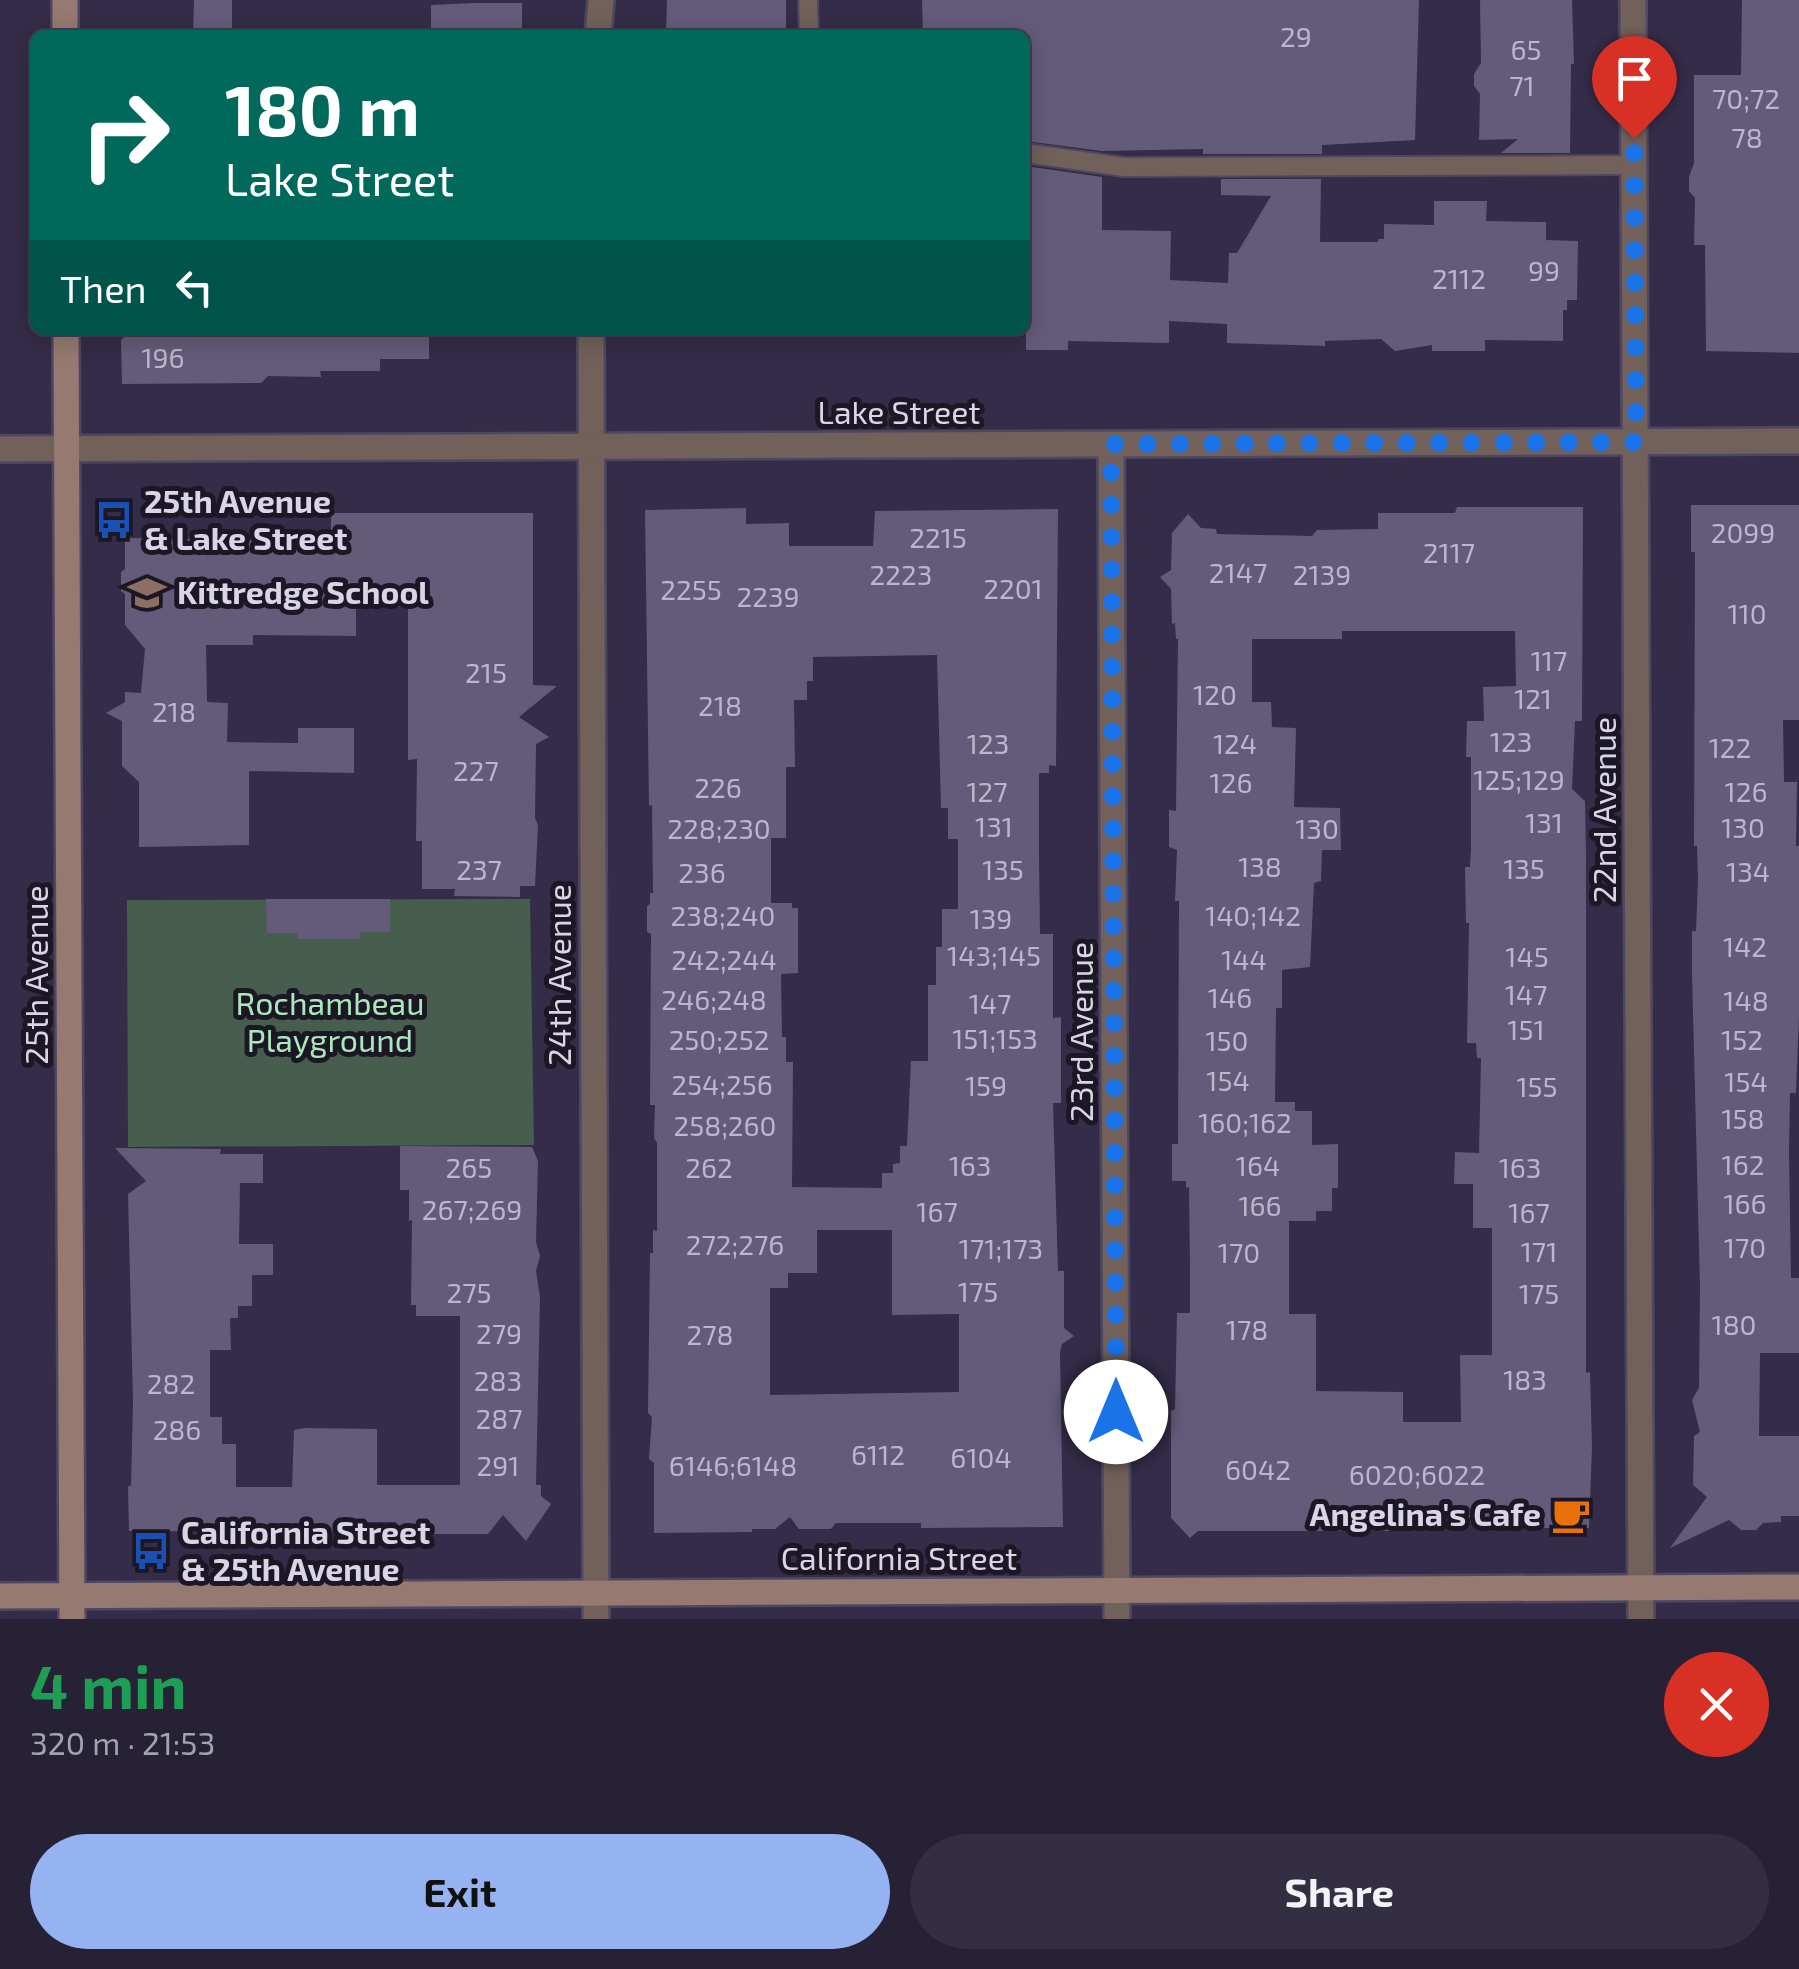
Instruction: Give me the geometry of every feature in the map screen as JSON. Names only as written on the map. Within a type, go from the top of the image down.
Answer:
[{"type":"street","points":[[64,0],[65,30]]},
{"type":"street","points":[[598,30],[601,0]]},
{"type":"street","name":"22nd Avenue","points":[[1633,0],[1641,1619]]},
{"type":"street","name":"25th Avenue","points":[[66,335],[72,1607]]},
{"type":"street","name":"24th Avenue","points":[[591,335],[596,1619]]},
{"type":"street","name":"Lake Street","points":[[0,449],[1799,441]]},
{"type":"street","name":"23rd Avenue","points":[[1111,444],[1117,1619]]},
{"type":"street","name":"California Street","points":[[0,1596],[72,1607],[596,1592],[1799,1587]]},
{"type":"lane","points":[[808,0],[809,30]]},
{"type":"lane","points":[[1030,154],[1124,167],[1634,165]]},
{"type":"green space","name":"Rochambeau Playground","points":[[530,899],[534,1145],[128,1147],[127,900]]},
{"type":"building","points":[[194,0],[232,0],[232,30],[193,30]]},
{"type":"building","points":[[667,0],[786,0],[786,30],[666,30]]},
{"type":"building","points":[[922,0],[1419,0],[1415,140],[1322,145],[1322,154],[1203,154],[1203,149],[1102,151],[1030,142],[1030,30],[923,30]]},
{"type":"building","points":[[1480,0],[1572,0],[1570,153],[1501,153],[1518,139],[1479,140],[1480,94],[1474,86],[1474,74],[1481,63]]},
{"type":"building","points":[[1742,0],[1799,0],[1799,353],[1706,351],[1705,245],[1694,245],[1695,198],[1689,191],[1694,163],[1694,75],[1741,75]]},
{"type":"building","points":[[522,3],[522,30],[431,30],[431,5]]},
{"type":"building","points":[[1030,167],[1102,177],[1102,230],[1171,231],[1170,280],[1228,283],[1229,253],[1237,253],[1271,196],[1221,195],[1221,179],[1321,179],[1320,242],[1378,242],[1384,239],[1384,224],[1434,225],[1434,201],[1487,201],[1486,221],[1546,222],[1546,240],[1578,241],[1577,300],[1567,300],[1567,310],[1563,310],[1563,341],[1485,340],[1485,351],[1432,351],[1432,345],[1395,351],[1381,339],[1325,341],[1325,346],[1227,343],[1227,324],[1169,321],[1169,343],[1068,341],[1068,350],[1026,350],[1026,335],[1030,335]]},
{"type":"building","points":[[127,335],[429,335],[429,359],[380,359],[380,371],[320,371],[321,377],[268,376],[261,383],[122,384],[121,340]]},
{"type":"building","points":[[1691,505],[1799,505],[1799,720],[1783,720],[1784,782],[1797,782],[1799,846],[1799,1015],[1796,1093],[1790,1093],[1789,1152],[1791,1278],[1799,1278],[1799,1353],[1760,1353],[1759,1436],[1799,1436],[1799,1516],[1781,1516],[1781,1522],[1763,1523],[1756,1530],[1741,1530],[1729,1520],[1670,1548],[1707,1497],[1693,1485],[1694,1436],[1700,1432],[1692,1400],[1699,1388],[1700,1287],[1692,973],[1698,879],[1694,846],[1695,552],[1691,552]]},
{"type":"building","points":[[1457,507],[1583,507],[1582,721],[1575,721],[1572,789],[1585,801],[1586,1373],[1590,1372],[1592,1447],[1589,1528],[1492,1528],[1490,1524],[1445,1522],[1395,1524],[1395,1531],[1198,1531],[1190,1538],[1171,1518],[1171,1411],[1175,1409],[1177,1313],[1190,1313],[1190,1271],[1189,1187],[1186,1188],[1186,1181],[1172,1181],[1172,1144],[1178,1144],[1179,901],[1175,901],[1177,850],[1169,847],[1169,810],[1176,811],[1178,639],[1175,623],[1172,624],[1171,589],[1160,577],[1171,570],[1172,533],[1188,514],[1201,528],[1216,529],[1217,534],[1312,536],[1317,530],[1378,529],[1378,513],[1455,513]],"holes":[[[1342,631],[1515,631],[1516,686],[1483,687],[1484,721],[1467,721],[1466,757],[1471,757],[1470,867],[1465,867],[1469,923],[1467,1043],[1476,1043],[1477,1058],[1481,1058],[1479,1153],[1455,1152],[1454,1184],[1473,1184],[1473,1228],[1492,1228],[1492,1355],[1460,1355],[1461,1422],[1403,1422],[1403,1392],[1316,1391],[1316,1314],[1289,1314],[1289,1221],[1316,1221],[1316,1211],[1332,1211],[1332,1188],[1338,1188],[1338,1144],[1312,1145],[1312,1111],[1295,1111],[1295,1102],[1275,1102],[1276,1008],[1282,1008],[1282,970],[1310,967],[1314,883],[1321,881],[1322,850],[1341,850],[1340,808],[1294,807],[1296,728],[1272,727],[1271,702],[1252,702],[1252,639],[1342,639]]]},
{"type":"building","points":[[746,508],[746,524],[789,523],[789,546],[873,546],[875,511],[1058,509],[1056,766],[1049,765],[1049,773],[1039,773],[1039,859],[1040,934],[1053,934],[1053,1018],[1061,1017],[1061,1103],[1053,1103],[1058,1271],[1064,1271],[1064,1328],[1074,1336],[1062,1344],[1060,1352],[1063,1527],[921,1528],[921,1523],[836,1523],[831,1529],[799,1529],[790,1517],[775,1529],[752,1532],[654,1533],[654,1463],[649,1459],[652,1417],[648,1413],[650,1253],[653,1230],[657,1231],[657,1143],[655,1105],[650,1105],[651,934],[647,932],[647,906],[653,893],[645,510]],"holes":[[[937,655],[941,808],[948,808],[948,839],[958,839],[958,909],[942,909],[936,985],[928,985],[928,1061],[911,1061],[907,1146],[900,1146],[900,1163],[893,1164],[893,1173],[882,1173],[882,1188],[792,1187],[793,1062],[786,1062],[786,1037],[782,1037],[781,974],[798,973],[798,908],[792,908],[792,903],[771,903],[771,838],[786,838],[786,767],[795,767],[794,700],[807,700],[807,681],[813,681],[813,657]],[[817,1230],[892,1230],[892,1315],[959,1314],[959,1392],[770,1395],[770,1288],[788,1288],[788,1273],[817,1273]]]},
{"type":"building","points":[[331,513],[533,513],[533,685],[557,686],[519,717],[549,737],[536,744],[535,886],[520,886],[520,897],[454,896],[455,889],[422,889],[422,841],[416,841],[417,759],[408,760],[408,607],[356,607],[356,636],[253,635],[253,645],[206,645],[207,702],[228,703],[227,742],[298,743],[298,728],[354,728],[354,773],[249,771],[249,845],[139,847],[139,782],[122,766],[122,721],[106,713],[125,702],[125,692],[141,693],[145,649],[125,625],[125,594],[121,591],[125,538],[331,541]]},
{"type":"building","points":[[266,899],[390,899],[390,932],[360,932],[360,939],[298,939],[298,933],[267,933]]},
{"type":"building","points":[[400,1146],[532,1147],[538,1161],[536,1485],[541,1485],[541,1496],[551,1504],[526,1541],[503,1515],[488,1534],[402,1534],[396,1522],[335,1522],[335,1532],[129,1531],[133,1402],[128,1194],[146,1181],[115,1148],[221,1149],[220,1154],[263,1154],[263,1183],[240,1183],[239,1244],[273,1244],[273,1275],[252,1275],[252,1306],[238,1306],[238,1318],[230,1318],[231,1350],[210,1350],[210,1417],[222,1417],[222,1444],[236,1444],[236,1487],[292,1487],[294,1430],[305,1428],[377,1429],[377,1485],[460,1485],[460,1316],[416,1316],[416,1305],[411,1305],[412,1220],[409,1221],[409,1190],[400,1190]]},
{"type":"place","name":"25th Avenue & Lake Street","points":[[114,520]]},
{"type":"place","name":"Kittredge School","points":[[147,593]]},
{"type":"place","name":"Angelina's Cafe","points":[[1571,1515]]},
{"type":"place","name":"California Street & 25th Avenue","points":[[151,1551]]},
{"type":"route","points":[[1116,1412],[1111,444],[1636,442],[1634,138]]}]
